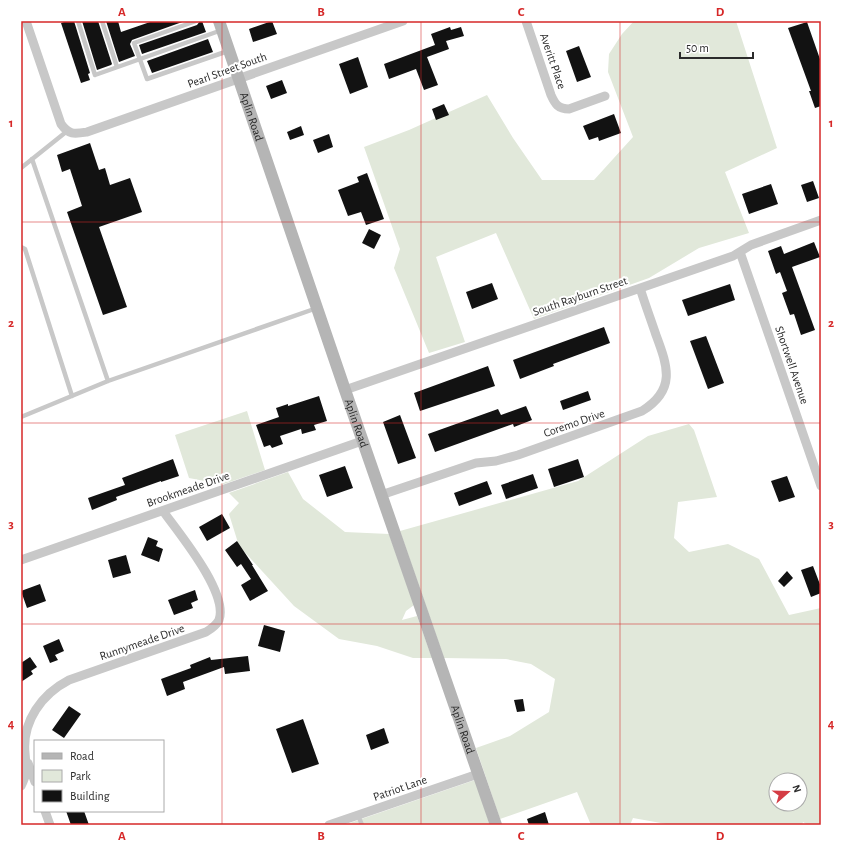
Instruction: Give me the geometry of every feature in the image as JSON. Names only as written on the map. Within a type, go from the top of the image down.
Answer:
[{"type":"street","points":[[26,21],[63,128]]},
{"type":"street","name":"Pearl Street South","points":[[63,128],[77,134],[87,132],[403,21]]},
{"type":"street","name":"Averitt Place","points":[[526,21],[556,104],[562,109],[569,109],[605,96]]},
{"type":"street","name":"Aplin Road","points":[[221,26],[362,440],[496,825]]},
{"type":"street","name":"South Rayburn Street","points":[[345,390],[733,256],[752,245],[821,220]]},
{"type":"street","name":"Shortwell Avenue","points":[[740,252],[821,486]]},
{"type":"street","name":"Coremo Drive","points":[[381,495],[476,463],[496,461],[518,455],[642,411],[651,406],[665,387],[667,366],[640,288]]},
{"type":"street","name":"Brookmeade Drive","points":[[21,560],[362,440]]},
{"type":"street","name":"Runnymeade Drive","points":[[21,786],[25,779],[27,768],[24,753],[27,730],[35,710],[50,692],[69,680],[206,632],[219,620],[220,607],[210,579],[163,511]]},
{"type":"street","points":[[24,753],[34,779]]},
{"type":"street","name":"Patriot Lane","points":[[329,825],[478,774]]},
{"type":"street","points":[[45,812],[50,825]]},
{"type":"lane","points":[[78,21],[95,75],[140,59],[221,26]]},
{"type":"lane","points":[[102,21],[117,67]]},
{"type":"lane","points":[[196,21],[134,43],[147,79],[229,50]]},
{"type":"lane","points":[[21,168],[63,128]]},
{"type":"lane","points":[[32,159],[108,381]]},
{"type":"lane","points":[[21,247],[25,249],[72,396]]},
{"type":"lane","points":[[21,417],[108,381],[317,308]]},
{"type":"lane","points":[[358,815],[362,825]]},
{"type":"green space","points":[[634,21],[736,21],[777,148],[725,172],[749,233],[699,248],[649,278],[534,319],[496,233],[436,257],[465,342],[429,353],[394,268],[400,249],[364,147],[409,130],[487,95],[513,138],[542,180],[594,180],[633,137],[608,72],[609,54],[622,34]]},
{"type":"green space","points":[[247,411],[265,470],[221,485],[189,478],[175,435]]},
{"type":"green space","points":[[689,424],[694,430],[717,497],[678,502],[674,538],[689,552],[728,544],[759,559],[789,615],[821,608],[821,825],[808,825],[803,822],[802,825],[672,825],[633,818],[630,825],[591,825],[577,792],[500,819],[476,748],[510,736],[549,712],[555,679],[531,664],[506,659],[444,658],[400,531],[578,481],[648,436]]},
{"type":"green space","points":[[288,472],[303,499],[345,532],[389,534],[414,605],[406,611],[402,620],[417,616],[432,658],[413,658],[377,646],[339,639],[294,606],[239,546],[229,514],[239,503],[229,493]]},
{"type":"green space","points":[[475,780],[490,825],[344,825]]},
{"type":"building","points":[[74,21],[90,73],[88,74],[90,80],[81,83],[61,23]]},
{"type":"building","points":[[82,21],[98,21],[112,64],[111,65],[97,70]]},
{"type":"building","points":[[106,21],[118,21],[121,32],[153,21],[185,21],[132,40],[130,44],[135,56],[119,62]]},
{"type":"building","points":[[200,21],[202,21],[206,32],[142,54],[139,45],[197,25]]},
{"type":"building","points":[[272,21],[277,34],[253,42],[249,29]]},
{"type":"building","points":[[807,22],[821,62],[821,106],[815,108],[809,91],[811,91],[788,28]]},
{"type":"building","points":[[450,27],[451,30],[461,27],[464,36],[446,41],[449,49],[427,57],[438,85],[424,90],[416,69],[389,79],[384,64],[435,45],[431,34]]},
{"type":"building","points":[[208,39],[213,52],[152,73],[147,61]]},
{"type":"building","points":[[579,46],[591,77],[577,82],[566,51]]},
{"type":"building","points":[[358,57],[368,87],[350,94],[339,64]]},
{"type":"building","points":[[282,80],[287,93],[271,99],[266,86]]},
{"type":"building","points":[[444,104],[449,115],[436,120],[432,109]]},
{"type":"building","points":[[614,114],[621,133],[599,141],[598,137],[589,140],[583,126]]},
{"type":"building","points":[[301,126],[304,135],[290,140],[287,132]]},
{"type":"building","points":[[329,134],[333,147],[318,153],[313,140]]},
{"type":"building","points":[[90,143],[99,170],[105,168],[110,185],[130,178],[142,212],[99,227],[127,307],[103,315],[67,212],[82,206],[70,169],[62,172],[57,155]]},
{"type":"building","points":[[367,173],[384,219],[366,225],[361,212],[348,216],[338,190],[359,182],[357,177]]},
{"type":"building","points":[[813,181],[819,198],[807,202],[801,185]]},
{"type":"building","points":[[771,184],[778,204],[749,214],[742,194]]},
{"type":"building","points":[[369,229],[381,235],[374,249],[362,243]]},
{"type":"building","points":[[814,242],[820,257],[792,267],[815,330],[801,335],[794,314],[790,315],[782,293],[787,291],[780,272],[776,274],[768,251],[781,246],[784,254]]},
{"type":"building","points":[[492,283],[498,299],[472,309],[466,292]]},
{"type":"building","points":[[730,284],[735,300],[688,316],[682,300]]},
{"type":"building","points":[[604,327],[610,343],[553,364],[554,366],[520,379],[513,360]]},
{"type":"building","points":[[706,336],[724,383],[708,389],[690,341]]},
{"type":"building","points":[[488,366],[495,386],[420,411],[414,393]]},
{"type":"building","points":[[588,391],[591,400],[563,410],[560,401]]},
{"type":"building","points":[[319,396],[327,421],[314,425],[316,430],[302,434],[301,429],[280,436],[283,444],[272,448],[270,445],[264,447],[256,425],[279,417],[276,408],[288,404],[288,406]]},
{"type":"building","points":[[526,406],[532,420],[514,427],[513,424],[435,452],[428,434],[498,409],[501,415]]},
{"type":"building","points":[[400,415],[416,458],[398,464],[383,422]]},
{"type":"building","points":[[173,459],[179,476],[116,497],[117,500],[92,510],[88,498],[125,485],[122,478]]},
{"type":"building","points":[[578,459],[584,477],[554,487],[548,469]]},
{"type":"building","points":[[345,466],[353,488],[327,497],[319,475]]},
{"type":"building","points":[[533,474],[538,488],[506,499],[501,485]]},
{"type":"building","points":[[787,476],[795,497],[779,502],[771,481]]},
{"type":"building","points":[[487,481],[492,494],[459,506],[454,493]]},
{"type":"building","points":[[222,514],[230,528],[207,541],[199,527]]},
{"type":"building","points":[[148,537],[158,541],[156,546],[163,549],[159,562],[141,555]]},
{"type":"building","points":[[237,541],[268,591],[250,601],[241,585],[251,579],[241,564],[237,567],[225,550]]},
{"type":"building","points":[[126,555],[131,573],[113,578],[108,560]]},
{"type":"building","points":[[813,566],[821,587],[821,593],[811,597],[801,570]]},
{"type":"building","points":[[787,571],[793,578],[784,587],[778,581]]},
{"type":"building","points":[[40,584],[46,601],[27,608],[21,591]]},
{"type":"building","points":[[195,590],[198,600],[191,603],[193,608],[174,615],[168,600]]},
{"type":"building","points":[[264,625],[285,631],[280,652],[258,646]]},
{"type":"building","points":[[59,639],[64,651],[55,655],[58,660],[50,663],[43,646]]},
{"type":"building","points":[[248,656],[250,671],[225,674],[224,667],[183,682],[185,689],[167,696],[161,679],[191,668],[190,665],[210,657],[211,660]]},
{"type":"building","points":[[30,657],[37,667],[31,671],[33,674],[21,682],[21,663]]},
{"type":"building","points":[[523,699],[525,711],[517,712],[514,700]]},
{"type":"building","points":[[69,706],[81,714],[64,738],[52,730]]},
{"type":"building","points":[[303,719],[319,764],[292,773],[276,729]]},
{"type":"building","points":[[384,728],[389,743],[371,750],[366,735]]},
{"type":"building","points":[[66,812],[84,812],[89,825],[71,825]]},
{"type":"building","points":[[545,812],[549,825],[529,825],[527,819]]}]
